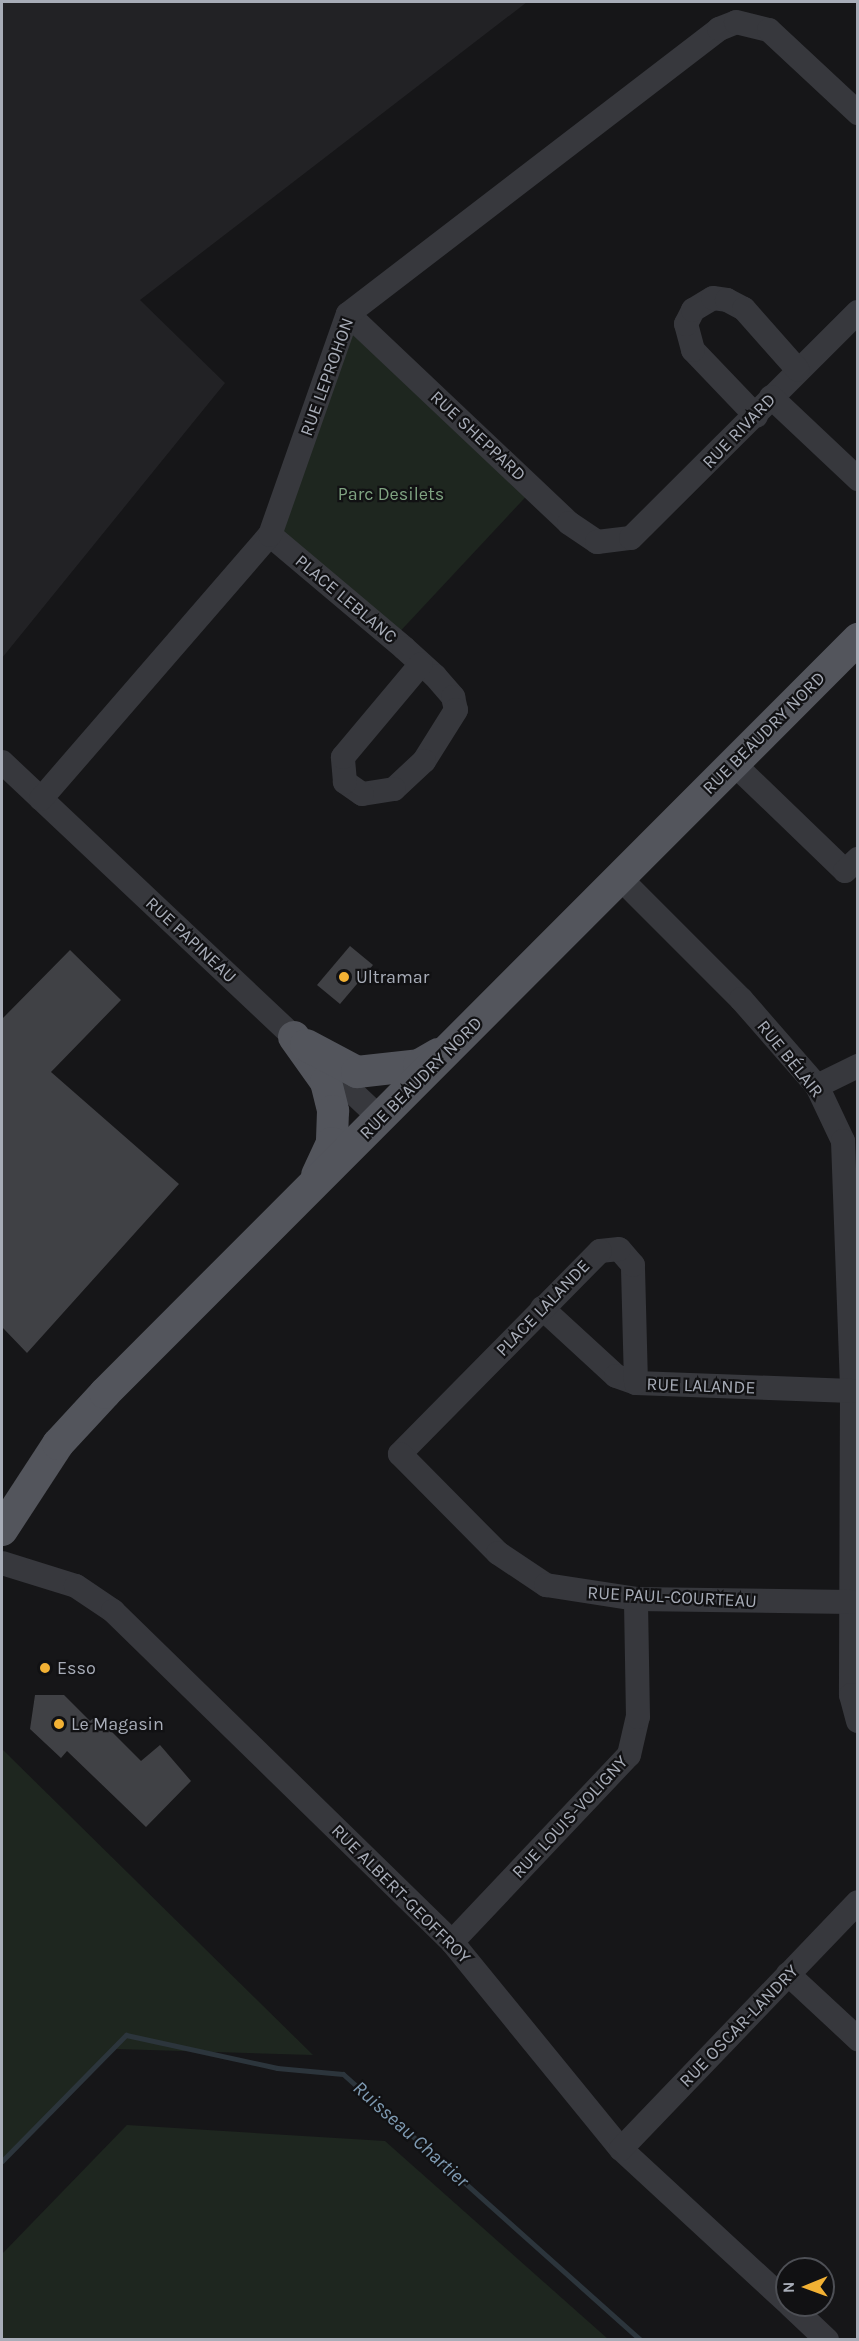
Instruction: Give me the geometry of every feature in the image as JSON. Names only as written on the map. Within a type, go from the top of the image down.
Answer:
[{"type":"main road","name":"RUE BEAUDRY NORD","points":[[2,1530],[58,1444],[858,639]]},
{"type":"main road","points":[[294,1037],[333,1062],[366,1072],[419,1065],[456,1043]]},
{"type":"main road","points":[[287,1212],[311,1185],[332,1143],[326,1082],[294,1037]]},
{"type":"street","name":"RUE LEPROHON","points":[[41,799],[270,535],[348,314],[719,29],[736,22],[770,30],[858,113]]},
{"type":"street","points":[[756,416],[693,350],[686,324],[693,310],[713,298],[727,300],[744,309],[798,370]]},
{"type":"street","name":"RUE RIVARD","points":[[615,541],[631,538],[858,312]]},
{"type":"street","name":"RUE SHEPPARD","points":[[348,314],[583,535],[597,542],[615,541]]},
{"type":"street","points":[[771,397],[858,479]]},
{"type":"street","name":"PLACE LEBLANC","points":[[270,535],[421,664],[453,697],[456,710],[452,721],[401,783],[383,793],[362,794],[345,782],[343,757],[421,664]]},
{"type":"street","name":"RUE PAPINEAU","points":[[2,762],[381,1119]]},
{"type":"street","points":[[734,764],[845,871],[858,859]]},
{"type":"street","name":"RUE BÉLAIR","points":[[620,878],[741,999],[817,1086],[843,1141],[848,1170],[852,1391],[851,1695],[858,1721]]},
{"type":"street","points":[[817,1086],[858,1066]]},
{"type":"street","name":"PLACE LALANDE","points":[[400,1454],[600,1251],[619,1250],[630,1257],[636,1383]]},
{"type":"street","name":"RUE LALANDE","points":[[542,1308],[616,1376],[636,1383],[852,1391]]},
{"type":"street","name":"RUE PAUL-COURTEAU","points":[[400,1454],[522,1573],[546,1585],[636,1599],[851,1602]]},
{"type":"street","name":"RUE ALBERT-GEOFFROY","points":[[2,1563],[76,1586],[113,1611],[452,1942],[621,2149],[775,2292]]},
{"type":"street","name":"RUE LOUIS-VOLIGNY","points":[[452,1942],[629,1755],[638,1717],[636,1599]]},
{"type":"street","name":"RUE OSCAR-LANDRY","points":[[621,2149],[858,1902]]},
{"type":"street","points":[[788,1974],[858,2039]]},
{"type":"street","name":"RUE ALBERT-GEOFFROY","points":[[802,2317],[827,2340]]},
{"type":"shaded area","points":[[2,2],[527,2],[140,300],[225,383],[2,658]]},
{"type":"green space","name":"Parc Desilets","points":[[348,314],[534,488],[393,639],[270,535]]},
{"type":"green space","points":[[2,1749],[313,2055],[116,2049],[2,2160]]},
{"type":"green space","points":[[127,2125],[385,2141],[608,2339],[2,2339],[2,2254]]},
{"type":"building","points":[[350,946],[373,965],[340,1004],[317,985]]},
{"type":"building","points":[[70,950],[121,1000],[51,1072],[179,1184],[27,1353],[2,1327],[2,1019]]},
{"type":"building","points":[[35,1695],[64,1695],[90,1721],[96,1716],[141,1761],[160,1745],[191,1781],[146,1827],[67,1751],[61,1758],[30,1729]]},
{"type":"waterway","name":"Ruisseau Chartier","points":[[2,2161],[126,2035],[277,2068],[343,2074],[641,2340]]},
{"type":"place","name":"Ultramar","points":[[344,977]]},
{"type":"place","name":"Esso","points":[[45,1668]]},
{"type":"place","name":"Le Magasin","points":[[59,1724]]}]
